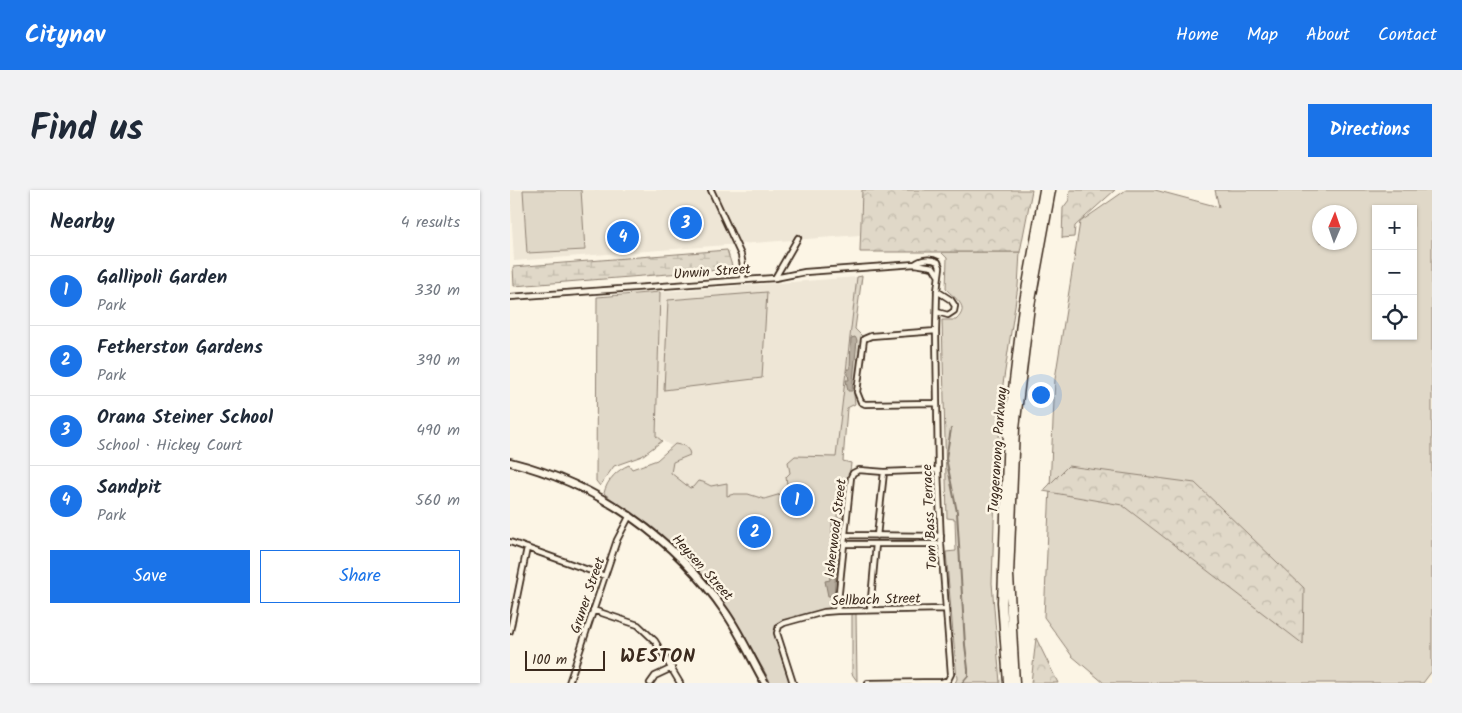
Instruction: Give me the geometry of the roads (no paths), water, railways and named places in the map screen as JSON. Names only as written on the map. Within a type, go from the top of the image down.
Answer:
[{"type":"highway","name":"Tuggeranong Parkway","points":[[1008,683],[1002,602],[1008,430],[1023,308],[1044,190]]},
{"type":"highway","name":"Tuggeranong Parkway","points":[[1015,683],[1009,575],[1015,428],[1030,306],[1051,190]]},
{"type":"main road","name":"Heysen Street","points":[[510,462],[554,475],[596,495],[630,515],[666,544],[693,571],[727,614],[765,683]]},
{"type":"street","points":[[711,190],[741,255],[743,280]]},
{"type":"street","points":[[775,278],[798,238]]},
{"type":"street","name":"Unwin Street","points":[[510,297],[775,278],[805,272],[915,264],[928,260],[938,262],[940,267],[938,275]]},
{"type":"street","name":"Tom Bass Terrace","points":[[908,683],[942,682],[948,680],[951,665],[941,544],[938,470],[936,331],[938,275]]},
{"type":"street","points":[[937,291],[952,300],[955,306],[954,311],[950,315],[937,312]]},
{"type":"street","points":[[936,331],[871,336],[864,339],[857,392],[861,402],[865,404],[936,403]]},
{"type":"street","name":"Isherwood Street","points":[[837,611],[853,473],[859,470],[884,472],[938,470]]},
{"type":"street","points":[[878,536],[884,472]]},
{"type":"street","name":"Gruner Street","points":[[569,683],[617,540],[630,515]]},
{"type":"street","points":[[845,535],[941,536]]},
{"type":"street","points":[[510,542],[605,576]]},
{"type":"street","points":[[844,544],[941,544]]},
{"type":"street","points":[[870,610],[876,544]]},
{"type":"street","points":[[510,631],[527,548]]},
{"type":"street","name":"Sellbach Street","points":[[793,683],[777,633],[779,626],[824,612],[946,609]]},
{"type":"street","points":[[593,610],[638,626],[655,641],[680,683]]},
{"type":"street","points":[[650,683],[655,676],[672,668]]},
{"type":"street","points":[[868,683],[908,683]]},
{"type":"waterway","points":[[951,429],[946,458],[957,512],[968,669],[968,676],[962,683]]},
{"type":"place","name":"Orana Steiner School","points":[[686,223]]},
{"type":"place","name":"Sandpit","points":[[623,237]]},
{"type":"place","name":"Gallipoli Garden","points":[[797,500]]},
{"type":"place","name":"Fetherston Gardens","points":[[755,532]]},
{"type":"district","name":"WESTON","points":[[658,655]]}]
